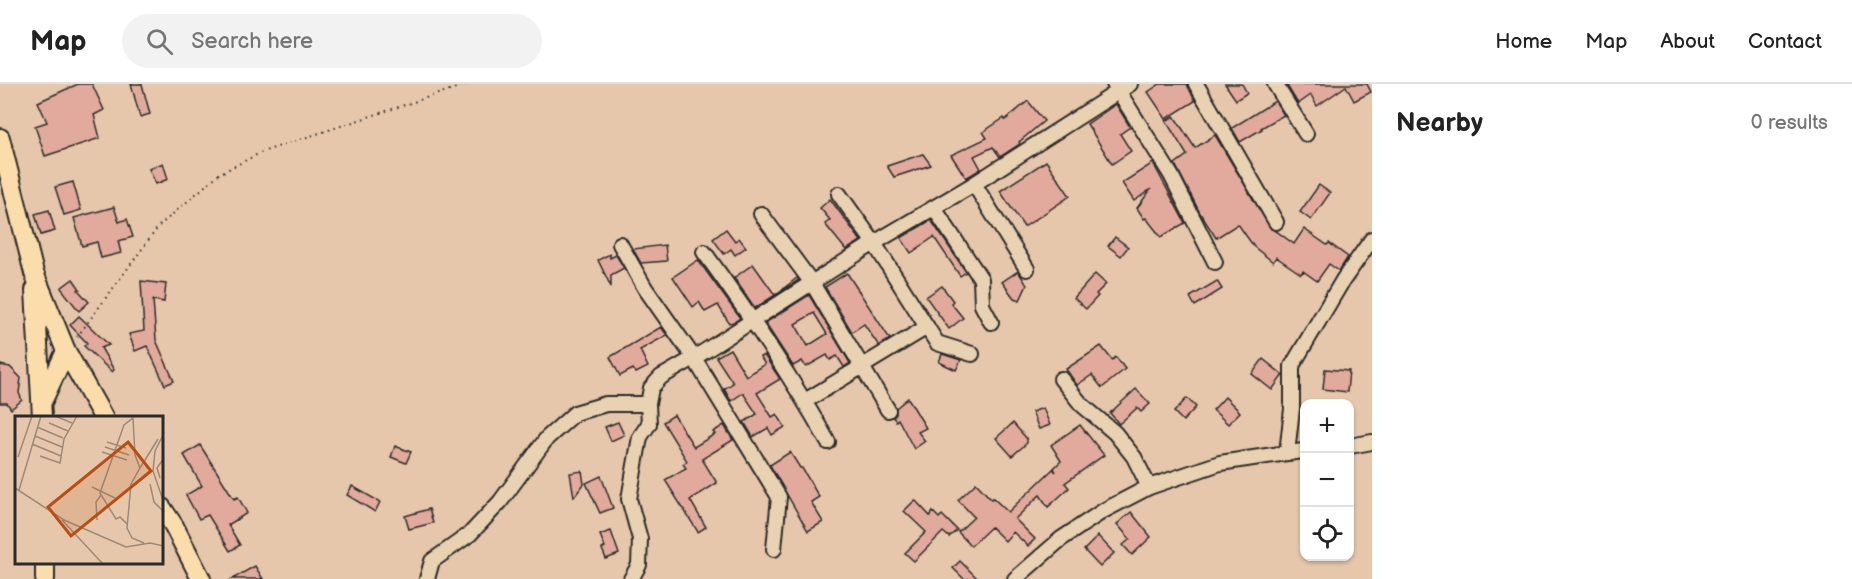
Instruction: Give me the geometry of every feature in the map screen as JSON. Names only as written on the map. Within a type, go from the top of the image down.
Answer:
[{"type":"main road","points":[[0,138],[34,273],[66,351],[103,416]]},
{"type":"main road","points":[[34,273],[42,409]]},
{"type":"main road","points":[[42,409],[66,351]]},
{"type":"main road","points":[[164,511],[201,579]]},
{"type":"street","points":[[1196,84],[1276,222]]},
{"type":"street","points":[[1275,84],[1306,134]]},
{"type":"street","points":[[631,579],[639,565],[640,539],[629,499],[640,437],[649,424],[648,404],[651,388],[661,377],[874,243],[974,184],[1121,86],[1171,175],[1215,262]]},
{"type":"street","points":[[974,184],[1027,269]]},
{"type":"street","points":[[839,194],[874,243],[937,343],[972,354]]},
{"type":"street","points":[[934,208],[981,279],[982,305],[991,322]]},
{"type":"street","points":[[761,214],[812,282],[888,410]]},
{"type":"street","points":[[1287,453],[1292,410],[1293,366],[1343,280],[1372,239]]},
{"type":"street","points":[[620,244],[645,288],[694,358],[779,497],[774,549]]},
{"type":"street","points":[[704,252],[753,319],[828,442]]},
{"type":"street","points":[[805,401],[927,327]]},
{"type":"street","points":[[1061,379],[1081,404],[1115,433],[1134,457],[1149,487]]},
{"type":"street","points":[[427,579],[432,561],[470,534],[500,502],[547,438],[575,413],[606,404],[648,404]]},
{"type":"street","points":[[1354,445],[1372,442]]},
{"type":"street","points":[[1015,579],[1061,539],[1103,511],[1149,487],[1220,463],[1300,452]]},
{"type":"path","points":[[66,351],[159,226],[219,174],[261,152],[468,84]]},
{"type":"building","points":[[78,84],[92,84],[104,110],[94,115],[100,138],[45,156],[35,126],[47,122],[38,102]]},
{"type":"building","points":[[131,84],[142,84],[150,114],[140,117]]},
{"type":"building","points":[[1160,84],[1187,84],[1195,101],[1166,119],[1148,92]]},
{"type":"building","points":[[1225,84],[1242,84],[1247,93],[1236,100]]},
{"type":"building","points":[[1286,84],[1367,84],[1371,92],[1354,101],[1346,86],[1317,106],[1311,95],[1298,104]]},
{"type":"building","points":[[1028,101],[1044,121],[1019,142],[1020,144],[1000,157],[993,147],[974,156],[981,169],[966,178],[951,155],[987,138],[983,132],[1004,118],[1005,120]]},
{"type":"building","points":[[1275,101],[1284,115],[1240,142],[1232,128]]},
{"type":"building","points":[[1116,104],[1130,127],[1120,134],[1131,151],[1112,164],[1087,124]]},
{"type":"building","points":[[1174,116],[1195,148],[1215,135],[1271,229],[1294,244],[1304,229],[1348,257],[1339,271],[1329,264],[1317,281],[1303,271],[1301,274],[1276,257],[1273,262],[1254,247],[1238,224],[1216,238],[1200,213],[1175,164],[1187,155],[1166,121]]},
{"type":"building","points":[[923,154],[931,165],[894,177],[887,166]]},
{"type":"building","points":[[1046,161],[1070,196],[1024,227],[1000,191]]},
{"type":"building","points":[[163,163],[168,179],[156,184],[149,169]]},
{"type":"building","points":[[1153,163],[1185,223],[1161,237],[1137,208],[1151,189],[1134,201],[1122,183]]},
{"type":"building","points":[[73,182],[81,210],[64,215],[55,187]]},
{"type":"building","points":[[1319,185],[1330,193],[1311,220],[1300,212]]},
{"type":"building","points":[[830,199],[861,241],[846,250],[825,224],[830,220],[820,208]]},
{"type":"building","points":[[114,207],[119,222],[127,219],[133,237],[118,241],[121,253],[101,258],[97,242],[82,246],[74,218]]},
{"type":"building","points":[[49,210],[55,231],[41,235],[35,214]]},
{"type":"building","points":[[931,220],[966,272],[960,276],[934,237],[911,253],[901,238]]},
{"type":"building","points":[[726,229],[735,241],[739,238],[746,247],[735,255],[731,249],[724,254],[713,239]]},
{"type":"building","points":[[1115,237],[1128,247],[1121,256],[1108,246]]},
{"type":"building","points":[[665,245],[667,261],[641,263],[633,249]]},
{"type":"building","points":[[610,254],[610,258],[616,255],[624,268],[611,275],[611,287],[598,260]]},
{"type":"building","points":[[698,260],[740,318],[734,322],[729,323],[718,305],[705,312],[699,302],[693,307],[673,277]]},
{"type":"building","points":[[753,264],[775,295],[797,278],[799,280],[755,308],[734,278]]},
{"type":"building","points":[[1018,271],[1027,285],[1020,300],[1014,298],[1002,282]]},
{"type":"building","points":[[847,273],[890,339],[879,346],[864,324],[852,332],[825,287]]},
{"type":"building","points":[[1095,274],[1106,284],[1086,309],[1074,298]]},
{"type":"building","points":[[73,279],[80,289],[78,290],[89,302],[79,311],[61,288]]},
{"type":"building","points":[[141,281],[166,284],[164,302],[153,300],[156,340],[174,381],[165,385],[147,346],[135,351],[129,334],[144,331]]},
{"type":"building","points":[[1217,281],[1222,289],[1195,306],[1190,297]]},
{"type":"building","points":[[942,286],[953,301],[951,303],[963,318],[949,329],[926,297]]},
{"type":"building","points":[[809,295],[850,363],[844,367],[837,356],[830,360],[827,355],[806,367],[802,361],[793,366],[765,323]],"holes":[[[814,313],[827,334],[808,346],[795,324]]]},
{"type":"building","points":[[79,316],[109,345],[101,348],[114,370],[112,372],[84,346],[87,343],[70,325]]},
{"type":"building","points":[[661,327],[667,335],[640,350],[648,367],[636,373],[633,369],[620,376],[610,357]]},
{"type":"building","points":[[1101,346],[1112,360],[1116,357],[1125,369],[1102,388],[1092,375],[1077,385],[1066,369]]},
{"type":"building","points":[[730,349],[746,376],[765,364],[760,357],[764,355],[780,379],[757,393],[772,417],[777,414],[785,427],[772,435],[768,428],[753,437],[744,422],[757,414],[743,393],[731,401],[724,389],[733,383],[716,357]]},
{"type":"building","points":[[942,354],[961,360],[956,370],[939,362]]},
{"type":"building","points":[[1263,359],[1283,375],[1272,390],[1252,374]]},
{"type":"building","points":[[0,365],[10,367],[21,378],[19,393],[22,400],[11,409],[7,403],[0,403]]},
{"type":"building","points":[[1325,369],[1349,371],[1347,392],[1323,389]]},
{"type":"building","points":[[1136,389],[1150,404],[1141,412],[1137,408],[1119,424],[1110,413]]},
{"type":"building","points":[[1225,397],[1240,412],[1228,424],[1213,410]]},
{"type":"building","points":[[908,398],[926,428],[918,432],[925,441],[914,449],[898,419],[896,421],[893,417],[896,414],[896,408]]},
{"type":"building","points":[[1187,398],[1196,407],[1183,421],[1174,412]]},
{"type":"building","points":[[1043,408],[1050,425],[1039,429],[1032,412]]},
{"type":"building","points":[[674,415],[694,447],[715,434],[713,432],[724,425],[733,440],[702,459],[717,483],[690,500],[706,527],[698,532],[665,480],[686,468],[683,464],[687,461],[663,422]]},
{"type":"building","points":[[618,422],[624,435],[611,441],[605,427]]},
{"type":"building","points":[[1013,423],[1027,439],[1027,443],[1012,456],[996,438]]},
{"type":"building","points":[[1080,425],[1104,455],[1065,483],[1069,488],[1048,507],[1040,495],[1015,519],[1035,539],[1028,546],[1013,532],[1005,541],[991,527],[971,546],[958,532],[974,517],[958,500],[976,483],[1008,512],[1053,469],[1056,472],[1054,468],[1061,461],[1051,445]]},
{"type":"building","points":[[200,445],[234,499],[238,497],[247,513],[228,525],[240,545],[230,551],[208,515],[199,519],[186,495],[202,486],[184,455]]},
{"type":"building","points":[[395,446],[411,452],[406,463],[391,457]]},
{"type":"building","points":[[790,452],[819,497],[811,502],[823,522],[808,531],[770,465]]},
{"type":"building","points":[[582,471],[584,484],[574,497],[570,473]]},
{"type":"building","points":[[601,476],[613,508],[600,513],[586,483]]},
{"type":"building","points":[[352,486],[380,502],[375,512],[347,495]]},
{"type":"building","points":[[915,500],[930,516],[933,512],[939,518],[942,515],[957,530],[949,537],[943,532],[914,561],[905,553],[926,532],[904,511]]},
{"type":"building","points":[[429,509],[433,523],[409,529],[405,516]]},
{"type":"building","points":[[1131,512],[1151,537],[1132,555],[1123,545],[1130,539],[1117,524]]},
{"type":"building","points":[[611,531],[619,554],[606,559],[602,549],[605,547],[600,535]]},
{"type":"building","points":[[1098,536],[1114,553],[1100,567],[1084,550]]},
{"type":"building","points":[[960,561],[978,579],[964,579],[953,568]]},
{"type":"building","points":[[255,566],[263,579],[232,579]]}]
